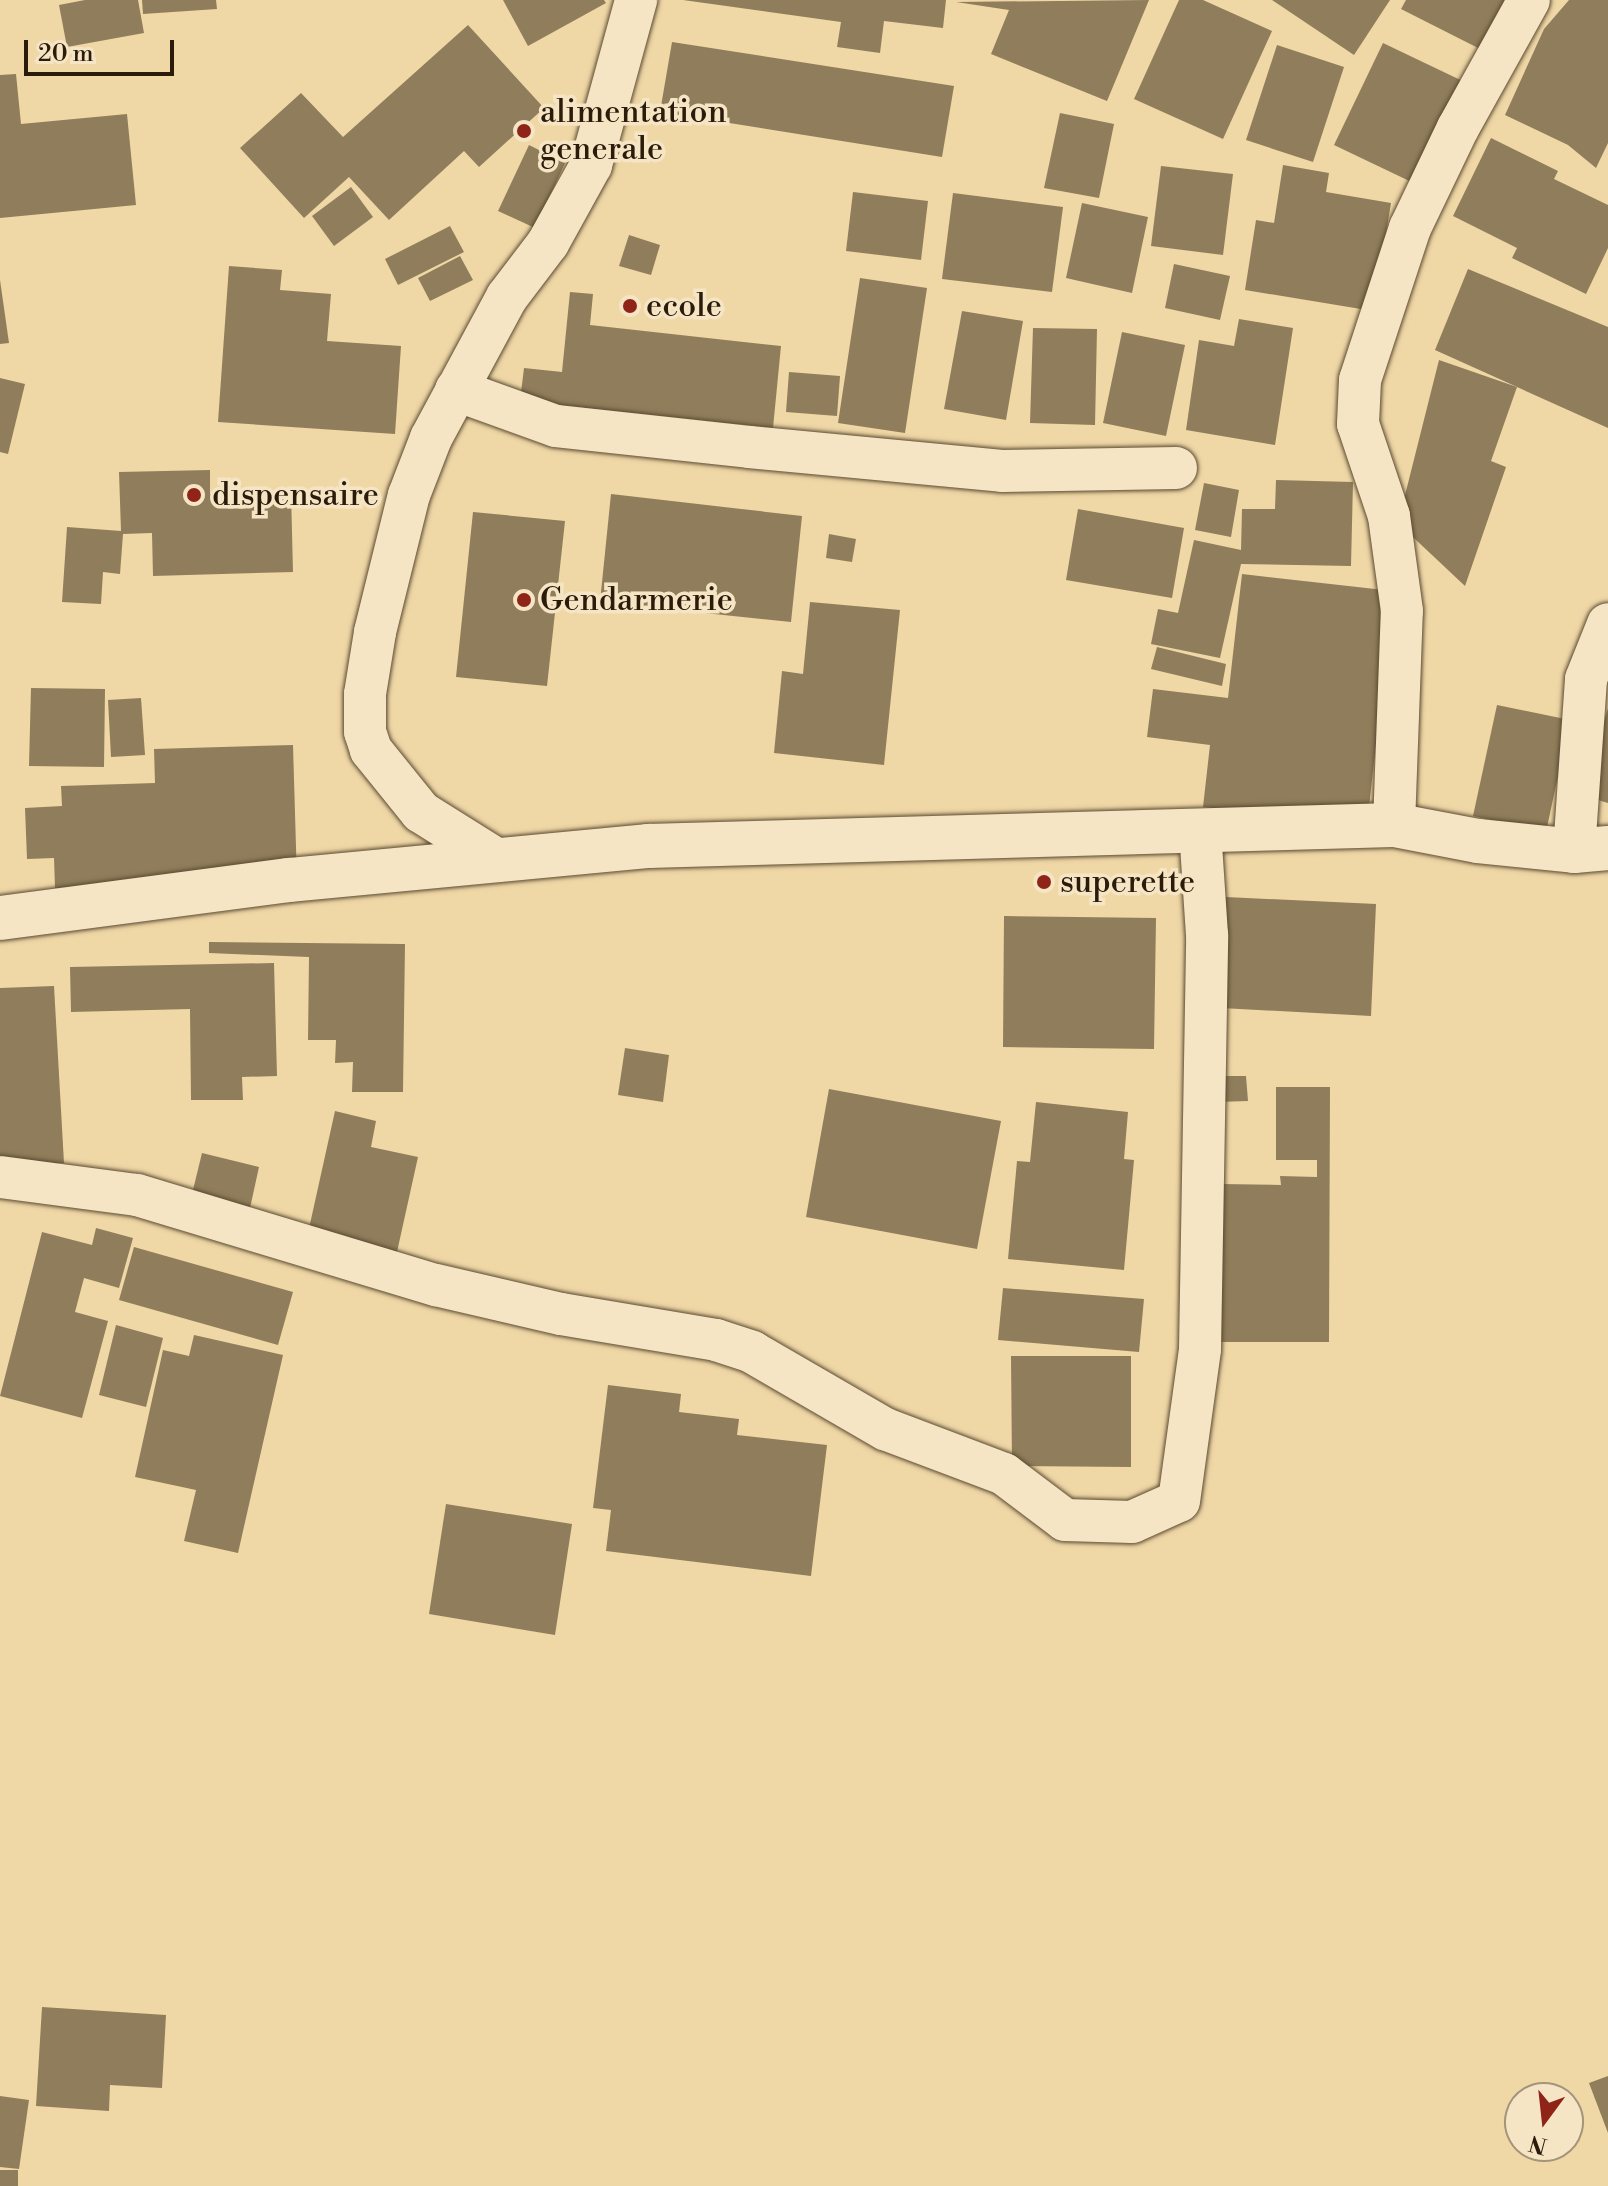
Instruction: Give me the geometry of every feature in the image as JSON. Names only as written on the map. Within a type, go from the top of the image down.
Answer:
[{"type":"street","points":[[496,859],[421,812],[385,771],[365,732],[375,632],[409,495],[456,390],[507,297],[548,243],[591,165],[636,0]]},
{"type":"street","points":[[1394,825],[1400,581],[1389,516],[1358,424],[1360,380],[1410,228],[1458,128],[1529,0]]},
{"type":"street","points":[[456,390],[556,426],[719,444],[1002,471],[1176,468]]},
{"type":"street","points":[[0,918],[496,859],[648,846],[1394,825],[1591,850],[1586,679],[1608,624]]},
{"type":"street","points":[[0,1177],[137,1195],[436,1285],[561,1314],[716,1340],[752,1352],[885,1429],[1004,1474],[1065,1520],[1132,1522],[1179,1501],[1200,1349],[1207,935],[1200,830]]},
{"type":"building","points":[[85,0],[138,0],[144,33],[67,47],[59,5]]},
{"type":"building","points":[[142,0],[216,0],[217,9],[143,14]]},
{"type":"building","points":[[503,0],[604,0],[606,3],[528,46]]},
{"type":"building","points":[[683,0],[946,0],[943,28],[884,21],[880,53],[837,47],[841,22]]},
{"type":"building","points":[[1149,0],[1107,101],[991,54],[1009,10],[956,2]]},
{"type":"building","points":[[1179,0],[1203,0],[1272,31],[1223,139],[1134,99]]},
{"type":"building","points":[[1272,0],[1390,0],[1354,55]]},
{"type":"building","points":[[1406,0],[1511,0],[1486,52],[1401,9]]},
{"type":"building","points":[[1569,0],[1608,0],[1608,143],[1596,168],[1568,145],[1505,115],[1544,29]]},
{"type":"building","points":[[468,25],[544,108],[479,167],[464,151],[389,220],[349,177],[304,218],[240,148],[301,93],[343,137]]},
{"type":"building","points":[[672,42],[954,86],[942,157],[660,112]]},
{"type":"building","points":[[1383,43],[1473,86],[1424,188],[1334,145]]},
{"type":"building","points":[[1277,45],[1344,67],[1313,162],[1246,140]]},
{"type":"building","points":[[16,74],[21,124],[127,114],[136,205],[0,218],[0,75]]},
{"type":"building","points":[[1060,113],[1114,124],[1099,198],[1044,188]]},
{"type":"building","points":[[1491,138],[1558,171],[1554,179],[1608,205],[1608,248],[1586,294],[1512,258],[1517,248],[1453,216]]},
{"type":"building","points":[[529,145],[565,163],[535,228],[498,211]]},
{"type":"building","points":[[1283,165],[1329,173],[1326,192],[1391,203],[1373,311],[1245,290],[1256,220],[1274,223]]},
{"type":"building","points":[[1161,166],[1233,174],[1223,255],[1151,246]]},
{"type":"building","points":[[351,187],[373,217],[334,246],[312,216]]},
{"type":"building","points":[[853,192],[928,201],[921,260],[846,251]]},
{"type":"building","points":[[953,193],[1063,207],[1052,292],[942,279]]},
{"type":"building","points":[[1082,203],[1148,217],[1132,293],[1066,278]]},
{"type":"building","points":[[450,226],[464,252],[398,285],[385,259]]},
{"type":"building","points":[[629,235],[660,245],[651,275],[619,266]]},
{"type":"building","points":[[460,256],[473,280],[430,301],[418,278]]},
{"type":"building","points":[[1174,264],[1230,276],[1220,320],[1165,308]]},
{"type":"building","points":[[229,266],[282,270],[280,290],[331,294],[327,341],[401,346],[395,434],[218,422]]},
{"type":"building","points":[[1468,269],[1608,327],[1608,428],[1435,350]]},
{"type":"building","points":[[860,278],[927,288],[905,433],[838,423]]},
{"type":"building","points":[[0,280],[9,343],[0,344]]},
{"type":"building","points":[[570,292],[593,294],[590,325],[781,346],[773,428],[520,401],[524,368],[562,372]]},
{"type":"building","points":[[962,311],[1023,321],[1006,420],[944,409]]},
{"type":"building","points":[[1239,319],[1293,328],[1275,445],[1186,430],[1199,340],[1234,346]]},
{"type":"building","points":[[1033,328],[1097,329],[1095,425],[1030,423]]},
{"type":"building","points":[[1122,332],[1185,345],[1166,436],[1103,423]]},
{"type":"building","points":[[1439,360],[1517,387],[1491,461],[1506,467],[1465,586],[1398,523]]},
{"type":"building","points":[[789,372],[840,376],[837,416],[786,412]]},
{"type":"building","points":[[0,378],[25,384],[8,454],[0,452]]},
{"type":"building","points":[[210,470],[210,494],[291,492],[293,572],[153,576],[152,533],[123,534],[120,574],[103,572],[101,604],[62,602],[67,527],[121,531],[119,472]]},
{"type":"building","points":[[1276,480],[1353,482],[1351,566],[1241,564],[1220,658],[1151,644],[1158,609],[1178,613],[1194,540],[1241,550],[1242,509],[1275,509]]},
{"type":"building","points":[[1204,483],[1239,490],[1231,537],[1195,530]]},
{"type":"building","points":[[611,494],[802,516],[791,622],[600,602]]},
{"type":"building","points":[[1078,509],[1184,528],[1172,598],[1066,580]]},
{"type":"building","points":[[473,512],[565,521],[547,686],[456,677]]},
{"type":"building","points":[[829,534],[856,539],[852,562],[826,558]]},
{"type":"building","points":[[1242,574],[1393,591],[1367,825],[1203,807],[1210,745],[1147,737],[1153,689],[1228,698]]},
{"type":"building","points":[[810,602],[900,610],[884,765],[774,753],[782,671],[803,674]]},
{"type":"building","points":[[1157,647],[1226,664],[1222,686],[1151,669]]},
{"type":"building","points":[[31,688],[105,689],[104,767],[29,766]]},
{"type":"building","points":[[141,698],[145,755],[111,757],[108,700]]},
{"type":"building","points":[[1497,705],[1570,720],[1546,832],[1473,816]]},
{"type":"building","points":[[1608,708],[1608,803],[1581,795]]},
{"type":"building","points":[[293,745],[297,881],[55,888],[54,858],[27,859],[25,808],[62,806],[61,786],[155,783],[154,749]]},
{"type":"building","points":[[1226,897],[1376,904],[1371,1016],[1221,1008]]},
{"type":"building","points":[[1004,916],[1156,918],[1154,1049],[1003,1047]]},
{"type":"building","points":[[209,942],[405,944],[403,1092],[352,1092],[353,1062],[335,1063],[336,1040],[308,1040],[309,957],[209,953]]},
{"type":"building","points":[[274,963],[277,1076],[242,1077],[243,1100],[191,1100],[190,1009],[71,1012],[70,967]]},
{"type":"building","points":[[54,986],[64,1163],[0,1166],[0,988]]},
{"type":"building","points":[[625,1048],[669,1055],[663,1102],[618,1095]]},
{"type":"building","points":[[1217,1076],[1246,1076],[1248,1101],[1217,1102]]},
{"type":"building","points":[[1276,1087],[1330,1087],[1329,1342],[1219,1342],[1220,1184],[1281,1185],[1280,1176],[1317,1177],[1317,1160],[1276,1160]]},
{"type":"building","points":[[829,1089],[1001,1121],[977,1249],[806,1217]]},
{"type":"building","points":[[1036,1102],[1128,1112],[1124,1159],[1134,1160],[1124,1270],[1008,1259],[1017,1161],[1030,1162]]},
{"type":"building","points":[[335,1111],[376,1121],[371,1147],[418,1157],[397,1252],[308,1233]]},
{"type":"building","points":[[202,1153],[259,1167],[250,1208],[192,1194]]},
{"type":"building","points":[[96,1228],[133,1238],[119,1288],[84,1278],[75,1312],[108,1321],[82,1418],[0,1396],[42,1232],[92,1245]]},
{"type":"building","points":[[134,1247],[293,1292],[278,1345],[119,1300]]},
{"type":"building","points":[[1003,1288],[1144,1299],[1139,1352],[998,1340]]},
{"type":"building","points":[[116,1325],[163,1338],[146,1407],[99,1395]]},
{"type":"building","points":[[194,1335],[283,1355],[238,1553],[184,1541],[196,1490],[135,1477],[163,1350],[189,1356]]},
{"type":"building","points":[[1011,1356],[1131,1356],[1131,1467],[1012,1466]]},
{"type":"building","points":[[608,1385],[681,1394],[679,1412],[739,1419],[737,1435],[827,1445],[811,1576],[606,1551],[611,1510],[593,1508]]},
{"type":"building","points":[[446,1504],[572,1524],[555,1635],[429,1614]]},
{"type":"building","points":[[42,2007],[166,2015],[162,2088],[110,2085],[109,2111],[36,2106]]},
{"type":"building","points":[[1608,2076],[1608,2133],[1589,2083]]},
{"type":"building","points":[[0,2096],[29,2100],[19,2169],[0,2167]]},
{"type":"building","points":[[0,2170],[18,2170],[18,2186],[0,2186]]},
{"type":"place","name":"alimentation generale","points":[[524,131]]},
{"type":"place","name":"ecole","points":[[630,306]]},
{"type":"place","name":"dispensaire","points":[[194,495]]},
{"type":"place","name":"Gendarmerie","points":[[524,600]]},
{"type":"place","name":"superette","points":[[1044,882]]}]
